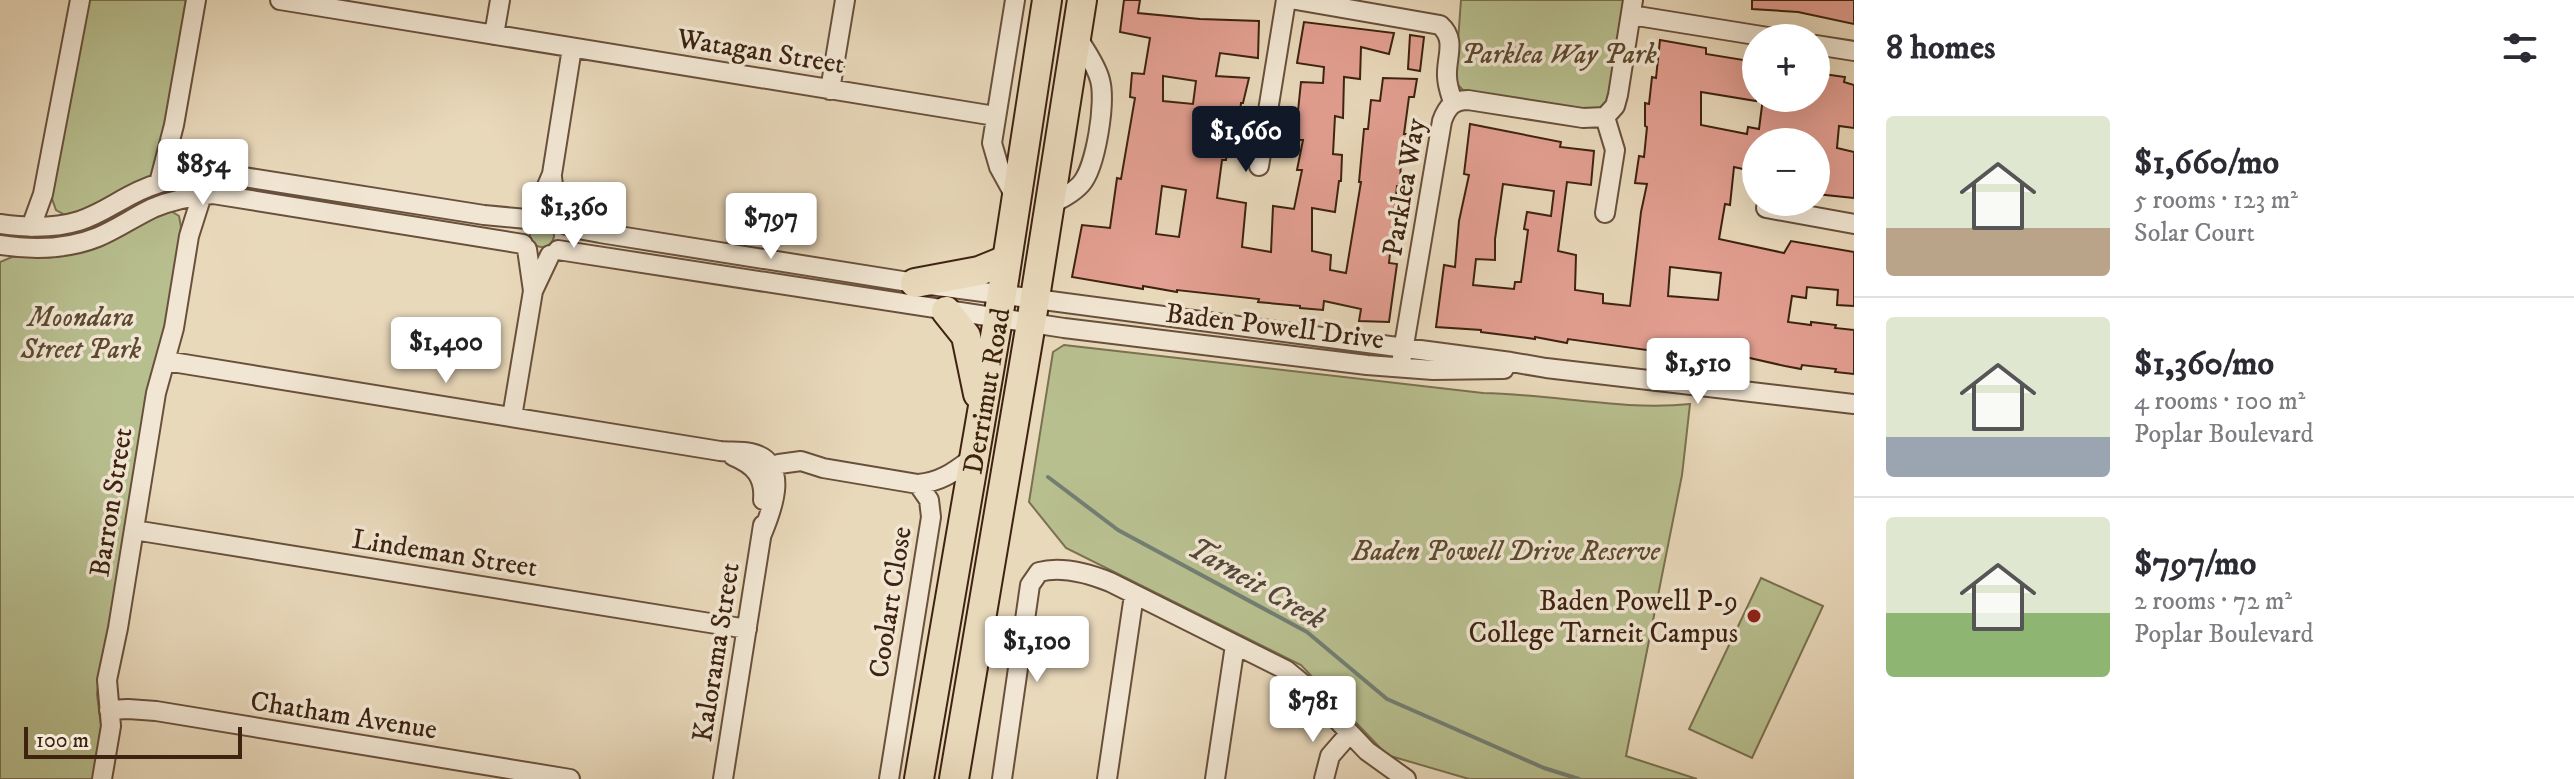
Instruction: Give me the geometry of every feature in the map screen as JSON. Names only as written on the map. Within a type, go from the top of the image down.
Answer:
[{"type":"highway","name":"Derrimut Road","points":[[919,779],[999,307],[1047,0]]},
{"type":"highway","name":"Derrimut Road","points":[[954,779],[1082,0]]},
{"type":"highway","points":[[915,283],[979,271],[1006,260]]},
{"type":"highway","points":[[946,311],[966,336],[982,410]]},
{"type":"street","points":[[31,227],[43,194],[80,0]]},
{"type":"street","points":[[159,183],[171,140],[196,0]]},
{"type":"street","name":"Watagan Street","points":[[280,0],[995,116]]},
{"type":"street","points":[[494,35],[500,0]]},
{"type":"street","points":[[830,90],[845,0]]},
{"type":"street","points":[[1015,0],[992,143],[999,167],[1016,198]]},
{"type":"street","points":[[1259,166],[1286,0]]},
{"type":"street","points":[[1296,0],[1440,25],[1450,39],[1446,71],[1453,102]]},
{"type":"street","points":[[1605,213],[1615,150],[1605,117],[1615,106],[1618,95],[1632,7],[1742,31]]},
{"type":"street","points":[[1830,47],[1854,51]]},
{"type":"street","points":[[533,291],[521,231],[552,174],[572,48]]},
{"type":"street","name":"Parklea Way","points":[[1400,368],[1446,110],[1453,102],[1468,100],[1583,118],[1605,117]]},
{"type":"street","points":[[171,140],[177,160],[194,175]]},
{"type":"street","points":[[0,224],[31,227],[61,225],[93,216],[159,183],[194,175],[229,173],[484,215],[531,216],[546,213],[578,229],[915,283],[999,307]]},
{"type":"street","points":[[512,417],[533,291],[565,237],[559,220],[552,174]]},
{"type":"street","points":[[43,194],[61,225]]},
{"type":"street","points":[[5,250],[43,249],[86,241],[172,201],[202,195],[230,195],[525,246],[538,255],[554,252],[946,311],[999,307]]},
{"type":"street","name":"Barron Street","points":[[102,779],[111,726],[107,680],[156,393],[174,328],[189,236],[202,195]]},
{"type":"street","points":[[172,201],[183,215],[189,236]]},
{"type":"street","points":[[1810,216],[1854,224]]},
{"type":"street","name":"Baden Powell Drive","points":[[999,307],[1400,368],[1458,371],[1546,368]]},
{"type":"street","name":"Baden Powell Drive","points":[[1033,312],[1403,348],[1854,404]]},
{"type":"street","points":[[166,361],[720,451],[769,474],[823,468],[918,484],[934,483],[974,457]]},
{"type":"street","name":"Kalorama Street","points":[[723,779],[762,534],[764,486],[769,474]]},
{"type":"street","name":"Coolart Close","points":[[889,779],[931,517],[929,500],[918,484]]},
{"type":"street","name":"Lindeman Street","points":[[134,530],[747,629]]},
{"type":"street","points":[[1002,779],[1030,585],[1039,572],[1055,570],[1091,575],[1295,676],[1367,751],[1406,779]]},
{"type":"street","points":[[1107,779],[1134,595]]},
{"type":"street","points":[[1215,779],[1235,645]]},
{"type":"street","name":"Chatham Avenue","points":[[109,710],[156,711],[570,779]]},
{"type":"street","points":[[1324,779],[1330,756],[1350,733]]},
{"type":"green space","points":[[88,0],[186,0],[160,160],[153,176],[97,207],[65,215],[56,210],[51,196]]},
{"type":"green space","name":"Parklea Way Park","points":[[1461,0],[1627,0],[1609,101],[1592,112],[1463,90],[1455,82]]},
{"type":"green space","name":"Moondara Street Park","points":[[171,211],[179,216],[181,227],[165,331],[99,677],[97,694],[101,726],[93,779],[0,779],[0,262],[12,257],[49,255],[157,213]]},
{"type":"green space","points":[[542,223],[551,226],[554,235],[551,244],[542,247],[533,244],[530,235],[533,226]]},
{"type":"green space","name":"Baden Powell Drive Reserve","points":[[1064,345],[1483,393],[1613,404],[1690,404],[1682,475],[1626,756],[1697,779],[1469,779],[1387,755],[1301,665],[1066,548],[1029,502],[1053,352]]},
{"type":"green space","points":[[1761,578],[1823,606],[1752,758],[1689,729]]},
{"type":"building","points":[[1124,0],[1140,0],[1138,13],[1259,21],[1258,58],[1220,53],[1216,76],[1249,78],[1241,103],[1238,130],[1230,129],[1217,198],[1246,203],[1242,247],[1271,252],[1273,206],[1294,209],[1302,170],[1297,170],[1303,140],[1295,140],[1301,82],[1323,83],[1324,67],[1297,63],[1304,22],[1394,33],[1389,54],[1361,47],[1360,79],[1344,77],[1343,118],[1335,116],[1333,154],[1342,155],[1335,212],[1312,208],[1312,251],[1331,255],[1330,270],[1346,273],[1361,182],[1364,129],[1368,129],[1371,100],[1380,101],[1383,78],[1417,79],[1414,97],[1409,97],[1404,134],[1408,134],[1408,158],[1401,156],[1400,186],[1397,186],[1389,263],[1397,264],[1389,322],[1359,321],[1361,309],[1324,301],[1323,310],[1300,308],[1258,302],[1259,299],[1143,286],[1143,289],[1072,277],[1082,225],[1110,228],[1117,178],[1121,179],[1135,98],[1130,97],[1132,73],[1144,74],[1150,38],[1120,32]],"holes":[[[1163,76],[1196,81],[1193,104],[1163,101]],[[1162,186],[1186,190],[1179,237],[1156,234]]]},
{"type":"building","points":[[1752,0],[1854,0],[1854,24],[1798,12],[1752,9]]},
{"type":"building","points":[[1410,35],[1424,37],[1420,71],[1408,69]]},
{"type":"building","points":[[1660,40],[1706,48],[1706,54],[1742,60],[1742,99],[1701,92],[1701,125],[1742,133],[1742,169],[1734,167],[1730,205],[1725,204],[1719,239],[1784,253],[1791,241],[1854,252],[1854,306],[1837,305],[1838,290],[1807,287],[1806,298],[1792,296],[1788,322],[1836,325],[1835,328],[1854,330],[1854,374],[1802,365],[1801,369],[1732,354],[1731,358],[1705,353],[1704,358],[1568,339],[1567,343],[1481,330],[1436,327],[1444,265],[1455,267],[1459,221],[1469,175],[1464,174],[1470,124],[1561,142],[1560,147],[1594,151],[1591,185],[1567,182],[1558,251],[1576,255],[1575,290],[1603,294],[1603,303],[1630,306],[1647,184],[1635,183],[1639,156],[1644,157],[1647,127],[1645,103],[1649,104],[1652,77],[1656,78]],"holes":[[[1503,184],[1554,191],[1551,216],[1527,212],[1524,229],[1528,230],[1521,282],[1515,282],[1514,289],[1473,285],[1476,259],[1495,260]],[[1670,267],[1721,273],[1718,300],[1668,296]]]},
{"type":"building","points":[[1830,75],[1845,77],[1844,82],[1854,85],[1854,128],[1839,126],[1837,148],[1854,152],[1854,198],[1830,195],[1830,128],[1759,128],[1761,112],[1830,112]]},
{"type":"waterway","name":"Tarneit Creek","points":[[1048,477],[1118,530],[1307,632],[1387,699],[1544,768],[1579,779]]},
{"type":"place","name":"Baden Powell P-9 College Tarneit Campus","points":[[1754,616]]}]
